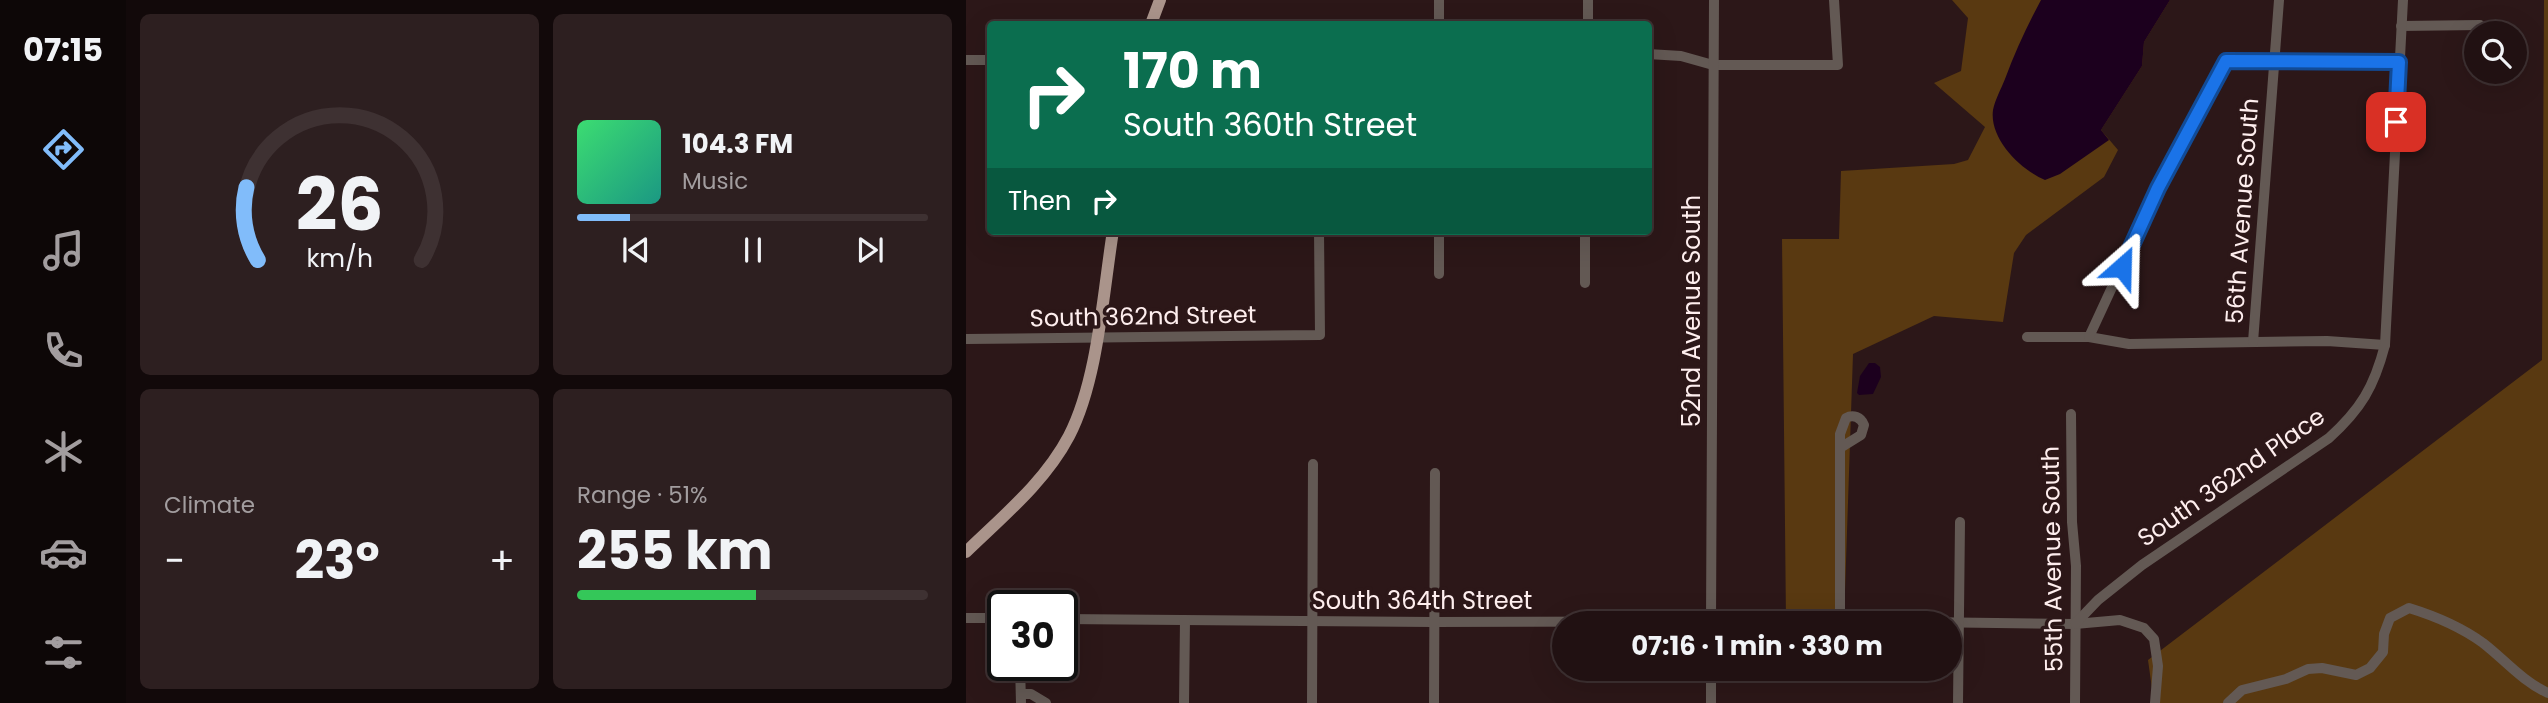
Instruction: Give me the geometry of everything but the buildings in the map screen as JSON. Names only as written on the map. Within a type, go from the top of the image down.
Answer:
[{"type":"main road","points":[[1152,21],[1160,0]]},
{"type":"main road","points":[[966,552],[1015,506],[1052,462],[1078,418],[1097,337],[1112,235]]},
{"type":"street","points":[[1439,0],[1439,21]]},
{"type":"street","points":[[1588,0],[1588,21]]},
{"type":"street","name":"52nd Avenue South","points":[[1711,611],[1714,0]]},
{"type":"street","points":[[1652,54],[1681,56],[1713,65],[1838,65],[1834,0]]},
{"type":"street","name":"56th Avenue South","points":[[2253,341],[2279,0]]},
{"type":"street","name":"South 362nd Place","points":[[2075,624],[2098,600],[2142,565],[2329,438],[2351,419],[2375,381],[2385,345],[2403,0]]},
{"type":"street","points":[[2401,26],[2464,25]]},
{"type":"street","points":[[966,60],[987,60]]},
{"type":"street","points":[[2089,337],[2158,188],[2226,61],[2399,62]]},
{"type":"street","name":"South 362nd Street","points":[[966,340],[1320,335],[1319,235]]},
{"type":"street","points":[[1439,235],[1439,274]]},
{"type":"street","points":[[1585,283],[1586,235]]},
{"type":"street","points":[[2027,337],[2089,337],[2129,344],[2327,341],[2385,345]]},
{"type":"street","name":"55th Avenue South","points":[[2071,414],[2072,522],[2076,566],[2075,703]]},
{"type":"street","points":[[1840,448],[1840,611]]},
{"type":"street","points":[[1312,703],[1313,464]]},
{"type":"street","points":[[1434,703],[1435,473]]},
{"type":"street","points":[[1958,611],[1960,522]]},
{"type":"street","points":[[2228,703],[2242,690],[2286,680],[2308,669],[2322,668],[2356,675],[2370,668],[2384,652],[2384,634],[2390,618],[2409,608],[2465,631],[2486,645],[2509,668],[2548,693]]},
{"type":"street","points":[[966,618],[987,618]]},
{"type":"street","name":"South 364th Street","points":[[1078,619],[1552,622]]},
{"type":"street","points":[[1184,703],[1185,620]]},
{"type":"street","name":"South 364th Street","points":[[1962,622],[2075,624],[2120,620],[2137,624],[2149,631],[2157,650],[2155,703]]},
{"type":"street","points":[[1021,681],[1022,699],[1031,694],[1046,703]]},
{"type":"street","points":[[1711,681],[1711,703]]},
{"type":"street","points":[[1958,681],[1958,703]]},
{"type":"shaded area","points":[[1952,0],[2170,0],[2144,42],[2142,66],[2101,130],[2118,150],[2104,177],[2026,235],[2014,253],[2003,322],[1934,316],[1853,354],[1844,611],[1786,611],[1782,239],[1839,239],[1841,171],[1954,164],[1968,160],[1985,127],[1934,83],[1961,71],[1968,18]]},
{"type":"shaded area","points":[[2041,0],[2170,0],[2144,42],[2142,66],[2101,130],[2109,140],[2060,174],[2045,180],[2026,169],[2008,152],[1993,121],[1997,98]]},
{"type":"shaded area","points":[[2544,0],[2548,0],[2548,703],[2154,703],[2148,660],[2542,360]]},
{"type":"shaded area","points":[[1869,363],[1880,367],[1881,377],[1873,394],[1859,395],[1857,393],[1860,376]]},
{"type":"route","points":[[2122,267],[2158,188],[2226,61],[2399,62],[2396,122]]}]
